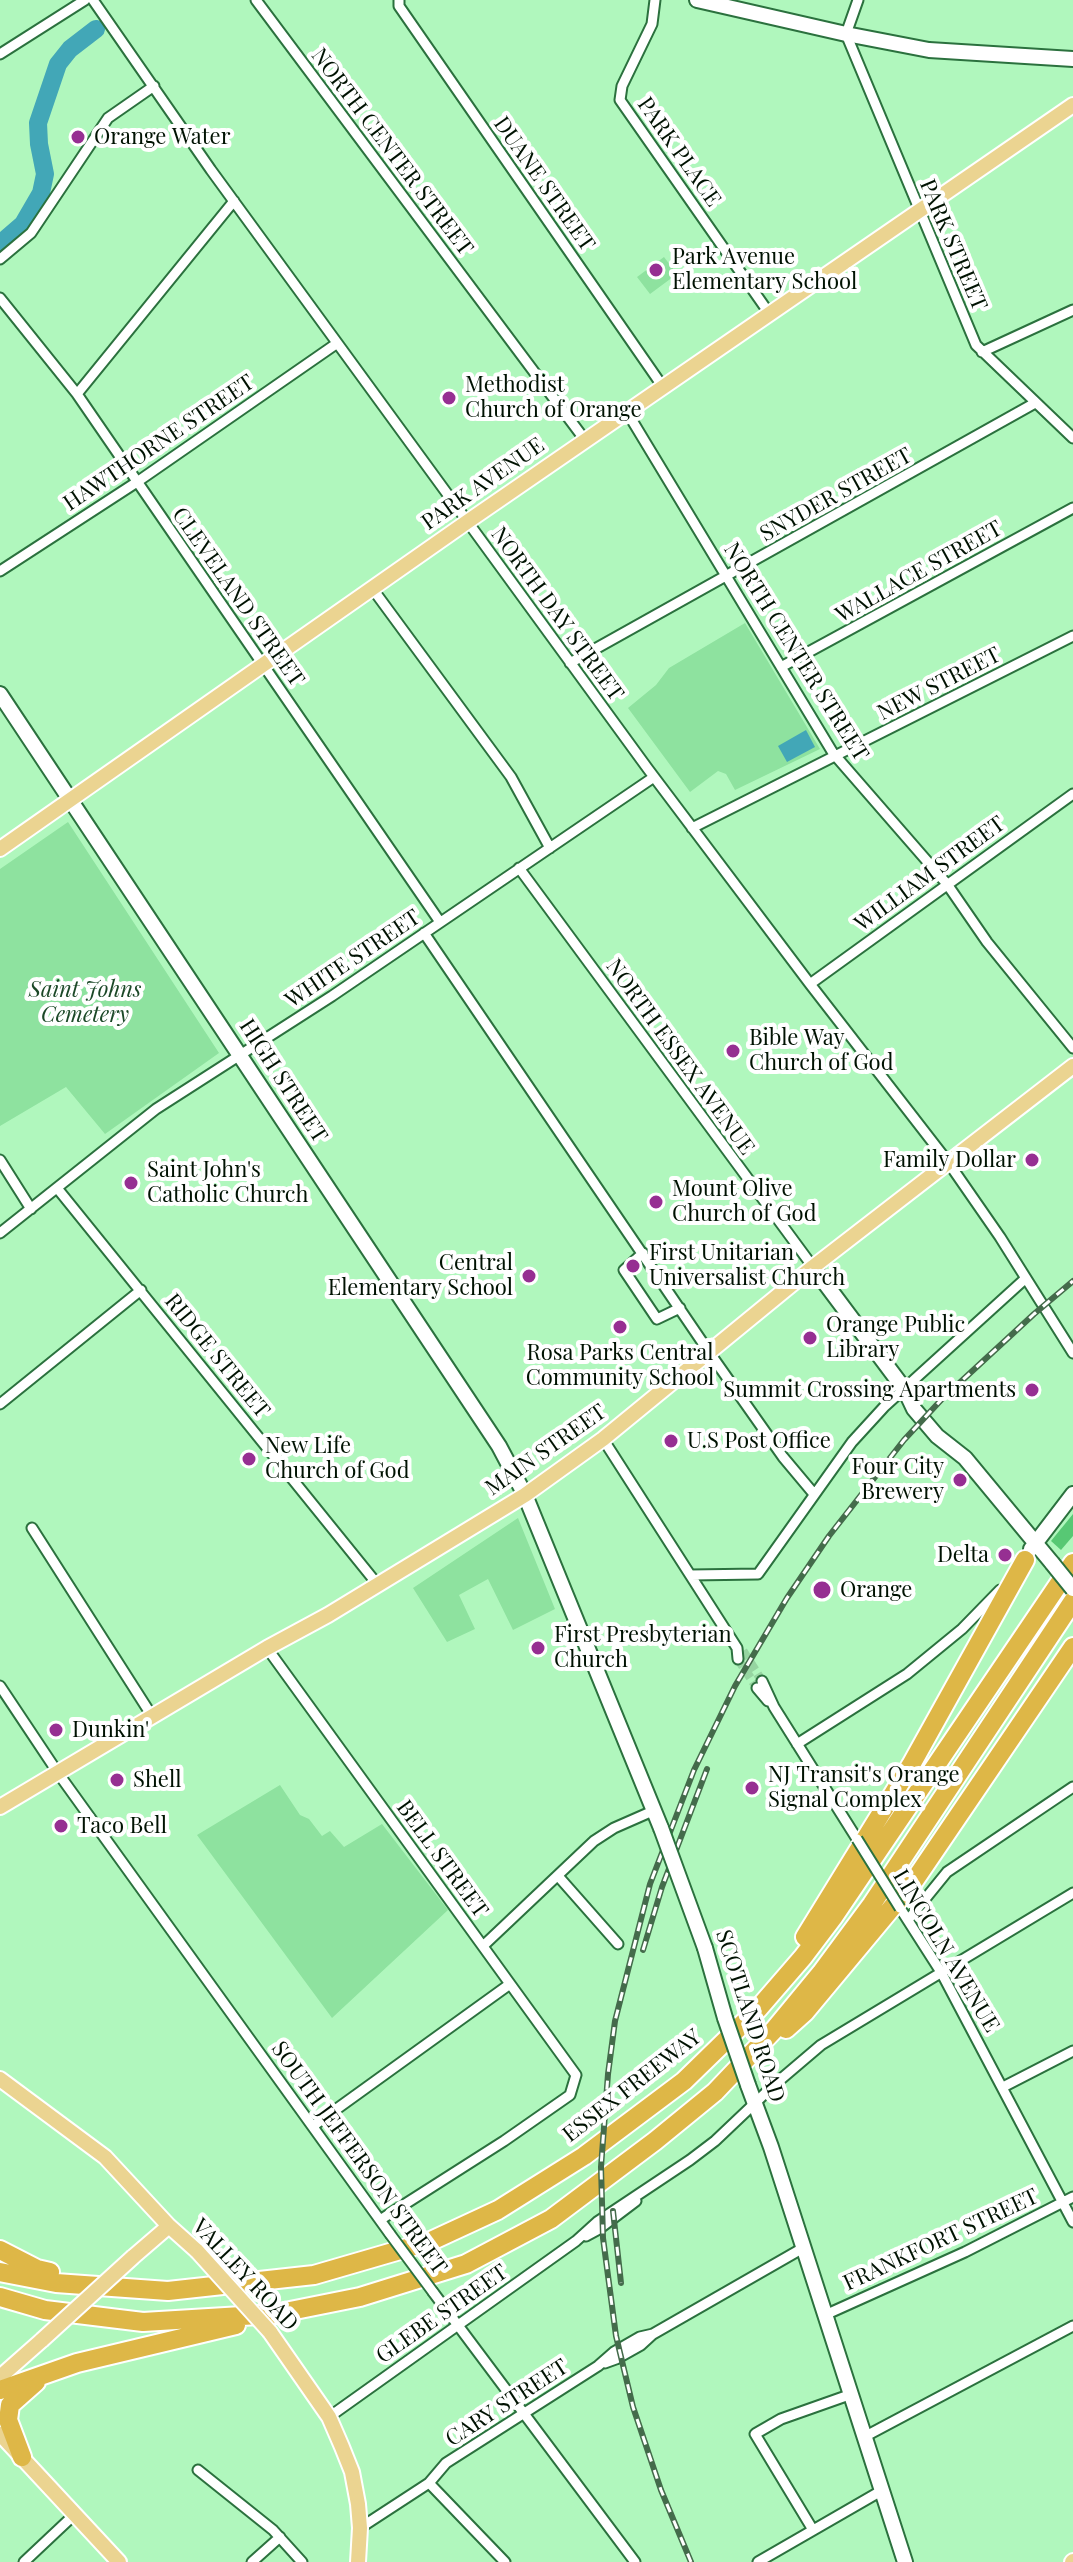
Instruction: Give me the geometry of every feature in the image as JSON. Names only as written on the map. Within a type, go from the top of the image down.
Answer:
[{"type":"highway","points":[[758,2009],[911,1765],[1025,1560]]},
{"type":"highway","name":"ESSEX FREEWAY","points":[[0,2272],[56,2283],[168,2291],[314,2275],[431,2241],[498,2210],[584,2156],[636,2120],[695,2072],[758,2009],[834,1916],[1073,1563]]},
{"type":"highway","points":[[715,2092],[783,2019],[872,1904],[1073,1601]]},
{"type":"highway","points":[[0,2390],[52,2370],[273,2323],[360,2297],[466,2264],[551,2219],[715,2092],[805,2012],[914,1881],[1073,1647]]},
{"type":"highway","points":[[0,2250],[37,2269],[111,2288]]},
{"type":"highway","points":[[0,2297],[45,2310],[143,2322],[273,2323]]},
{"type":"highway","points":[[22,2457],[8,2420],[10,2405],[52,2370]]},
{"type":"main road","points":[[697,0],[929,50],[1073,59]]},
{"type":"main road","name":"PARK AVENUE","points":[[0,849],[585,440],[1073,105]]},
{"type":"main road","name":"HIGH STREET","points":[[0,694],[499,1446],[525,1495]]},
{"type":"main road","name":"MAIN STREET","points":[[0,1807],[525,1495],[603,1439],[813,1267],[1073,1066]]},
{"type":"main road","points":[[813,1267],[905,1390],[914,1409],[937,1436],[955,1449],[1036,1540],[1073,1589]]},
{"type":"main road","points":[[1025,1560],[1036,1540],[1073,1494]]},
{"type":"main road","name":"SCOTLAND ROAD","points":[[525,1495],[655,1810],[705,1948],[725,2018],[905,2562]]},
{"type":"main road","name":"VALLEY ROAD","points":[[0,2079],[105,2157],[169,2226],[273,2323],[329,2417],[352,2472],[360,2528],[358,2562]]},
{"type":"main road","points":[[0,2377],[169,2226]]},
{"type":"main road","points":[[0,2434],[119,2562]]},
{"type":"street","points":[[0,54],[85,0]]},
{"type":"street","name":"NORTH DAY STREET","points":[[93,0],[336,344],[570,663],[810,984],[948,1162],[1073,1353]]},
{"type":"street","name":"NORTH CENTER STREET","points":[[256,0],[585,440]]},
{"type":"street","name":"DUANE STREET","points":[[399,0],[399,6],[663,387]]},
{"type":"street","name":"PARK PLACE","points":[[655,0],[652,24],[622,86],[620,100],[769,313]]},
{"type":"street","points":[[846,34],[858,0]]},
{"type":"street","name":"PARK STREET","points":[[846,34],[976,345],[1073,438]]},
{"type":"street","points":[[0,259],[31,233],[108,118],[154,86]]},
{"type":"street","points":[[77,394],[234,201]]},
{"type":"street","name":"CLEVELAND STREET","points":[[0,298],[77,394],[440,922]]},
{"type":"street","points":[[0,316],[10,310]]},
{"type":"street","points":[[982,352],[1073,310]]},
{"type":"street","name":"HAWTHORNE STREET","points":[[0,571],[137,482],[336,344]]},
{"type":"street","name":"SNYDER STREET","points":[[570,663],[1035,403]]},
{"type":"street","name":"NORTH CENTER STREET","points":[[627,412],[835,756],[947,884],[987,942],[1073,1048]]},
{"type":"street","name":"WALLACE STREET","points":[[781,667],[1073,508]]},
{"type":"street","points":[[372,588],[511,777],[550,848]]},
{"type":"street","name":"NEW STREET","points":[[692,828],[1073,636]]},
{"type":"street","name":"WHITE STREET","points":[[0,1233],[143,1118],[654,777]]},
{"type":"street","name":"WILLIAM STREET","points":[[810,984],[1073,794]]},
{"type":"street","name":"NORTH ESSEX AVENUE","points":[[519,868],[813,1267]]},
{"type":"street","points":[[424,933],[709,1352],[783,1457],[814,1494]]},
{"type":"street","points":[[0,1160],[31,1209]]},
{"type":"street","name":"RIDGE STREET","points":[[57,1188],[378,1585]]},
{"type":"street","points":[[643,1253],[624,1270],[657,1319],[680,1308]]},
{"type":"street","points":[[691,1575],[758,1574],[852,1442],[884,1407],[1026,1278]]},
{"type":"street","points":[[0,1404],[141,1290]]},
{"type":"street","points":[[603,1439],[739,1653]]},
{"type":"street","points":[[32,1528],[152,1716]]},
{"type":"street","points":[[797,1744],[907,1674],[936,1651],[987,1605],[1025,1560]]},
{"type":"street","name":"BELL STREET","points":[[267,1648],[576,2075],[570,2095],[380,2220]]},
{"type":"street","name":"LINCOLN AVENUE","points":[[759,1685],[941,1972],[1073,2222]]},
{"type":"street","name":"SOUTH JEFFERSON STREET","points":[[0,1686],[58,1773],[390,2234],[635,2562]]},
{"type":"street","points":[[908,1920],[947,1872],[1073,1787]]},
{"type":"street","points":[[483,1946],[594,1841],[614,1828],[655,1810]]},
{"type":"street","points":[[558,1876],[618,1944]]},
{"type":"street","name":"GLEBE STREET","points":[[329,2417],[576,2241],[606,2215],[644,2193],[715,2141],[821,2045],[1073,1893]]},
{"type":"street","points":[[313,2126],[510,1984]]},
{"type":"street","points":[[1003,2087],[1073,2051]]},
{"type":"street","name":"FRANKFORT STREET","points":[[825,2315],[965,2252],[1073,2197]]},
{"type":"street","name":"CARY STREET","points":[[360,2528],[429,2483],[446,2463],[523,2412],[803,2248]]},
{"type":"street","points":[[864,2437],[1073,2326]]},
{"type":"street","points":[[813,2530],[755,2434],[781,2419],[849,2395]]},
{"type":"street","points":[[198,2470],[280,2537],[302,2562]]},
{"type":"street","points":[[429,2483],[505,2562]]},
{"type":"street","points":[[758,2562],[881,2491]]},
{"type":"street","points":[[24,2562],[75,2514]]},
{"type":"street","points":[[252,2562],[280,2537]]},
{"type":"green space","points":[[664,257],[677,274],[650,294],[637,277]]},
{"type":"green space","points":[[745,623],[820,749],[735,790],[726,774],[718,771],[690,792],[628,708],[656,685],[669,668]]},
{"type":"green space","name":"Saint Johns Cemetery","points":[[68,822],[219,1053],[105,1134],[66,1087],[0,1126],[0,869]]},
{"type":"green space","points":[[1073,1514],[1073,1536],[1061,1550],[1051,1541]]},
{"type":"green space","points":[[518,1518],[555,1609],[513,1630],[488,1579],[459,1595],[475,1629],[447,1642],[413,1588]]},
{"type":"green space","points":[[280,1785],[300,1815],[309,1819],[322,1836],[330,1831],[344,1847],[382,1824],[448,1910],[332,2018],[197,1835]]},
{"type":"water","points":[[806,730],[815,747],[787,762],[778,746]]},
{"type":"waterway","points":[[0,244],[23,224],[41,193],[45,174],[38,123],[58,64],[70,49],[96,29]]},
{"type":"tunnel","points":[[743,1651],[762,1681]]},
{"type":"tunnel","points":[[738,1659],[757,1688]]},
{"type":"railway","points":[[691,2562],[661,2490],[633,2407],[616,2336],[603,2238],[601,2167],[615,2021],[650,1884],[694,1770],[735,1686],[787,1598],[829,1536],[904,1440],[942,1399],[1073,1281]]},
{"type":"railway","points":[[643,1950],[662,1887],[707,1769]]},
{"type":"railway","points":[[613,2211],[621,2283]]},
{"type":"place","name":"Orange Water","points":[[78,137]]},
{"type":"place","name":"Park Avenue Elementary School","points":[[656,270]]},
{"type":"place","name":"Methodist Church of Orange","points":[[449,398]]},
{"type":"place","name":"Bible Way Church of God","points":[[733,1051]]},
{"type":"place","name":"Family Dollar","points":[[1032,1160]]},
{"type":"place","name":"Saint John's Catholic Church","points":[[131,1183]]},
{"type":"place","name":"Mount Olive Church of God","points":[[656,1202]]},
{"type":"place","name":"First Unitarian Universalist Church","points":[[633,1266]]},
{"type":"place","name":"Central Elementary School","points":[[529,1276]]},
{"type":"place","name":"Rosa Parks Central Community School","points":[[620,1327]]},
{"type":"place","name":"Orange Public Library","points":[[810,1338]]},
{"type":"place","name":"Summit Crossing Apartments","points":[[1032,1390]]},
{"type":"place","name":"U.S Post Office","points":[[671,1441]]},
{"type":"place","name":"New Life Church of God","points":[[249,1459]]},
{"type":"place","name":"Four City Brewery","points":[[960,1480]]},
{"type":"place","name":"Delta","points":[[1005,1555]]},
{"type":"place","name":"Orange","points":[[822,1590]]},
{"type":"place","name":"First Presbyterian Church","points":[[538,1648]]},
{"type":"place","name":"Dunkin'","points":[[56,1730]]},
{"type":"place","name":"Shell","points":[[117,1780]]},
{"type":"place","name":"NJ Transit's Orange Signal Complex","points":[[752,1788]]},
{"type":"place","name":"Taco Bell","points":[[61,1826]]}]
